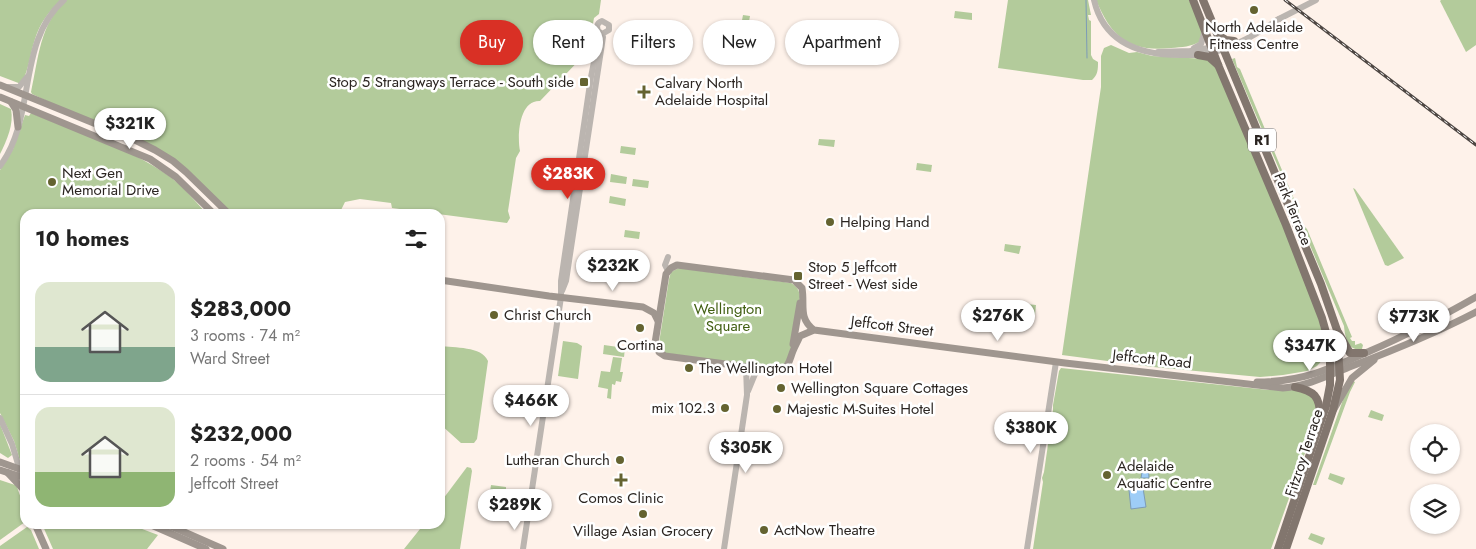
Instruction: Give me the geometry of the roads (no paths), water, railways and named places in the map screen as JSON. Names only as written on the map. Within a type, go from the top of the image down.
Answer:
[{"type":"highway","name":"Park Terrace","points":[[1193,0],[1219,67],[1286,225],[1322,318],[1328,342],[1330,372]]},
{"type":"highway","name":"Park Terrace","points":[[1204,0],[1321,284],[1337,330],[1340,368]]},
{"type":"highway","points":[[1219,34],[1226,40],[1235,42]]},
{"type":"highway","points":[[1198,55],[1208,57],[1219,67]]},
{"type":"highway","points":[[1337,330],[1350,353],[1364,353]]},
{"type":"highway","name":"Fitzroy Terrace","points":[[1287,546],[1333,410],[1340,368]]},
{"type":"highway","name":"Fitzroy Terrace","points":[[1278,549],[1326,406],[1330,372]]},
{"type":"highway","points":[[1295,387],[1308,390],[1319,401],[1319,428]]},
{"type":"highway","points":[[1288,520],[1296,508],[1303,490],[1308,487]]},
{"type":"highway","points":[[1282,549],[1284,545],[1287,546]]},
{"type":"main road","points":[[2,86],[147,146],[173,161],[224,209]]},
{"type":"main road","points":[[2,98],[150,160],[176,177],[209,209]]},
{"type":"main road","points":[[2,98],[14,106],[18,128]]},
{"type":"main road","points":[[205,205],[212,198]]},
{"type":"main road","points":[[792,353],[800,336],[814,330],[806,324],[802,288],[794,280],[694,267],[674,266],[668,272],[655,343],[659,352],[665,356],[779,371],[786,368],[790,363],[802,288]]},
{"type":"main road","points":[[445,281],[643,307],[655,304],[662,298]]},
{"type":"main road","points":[[1340,368],[1364,353],[1420,328],[1476,297]]},
{"type":"main road","points":[[643,307],[654,313],[658,322]]},
{"type":"main road","points":[[1330,372],[1378,357],[1445,328],[1476,312]]},
{"type":"main road","name":"Jeffcott Street","points":[[814,330],[1056,362]]},
{"type":"main road","points":[[1333,410],[1352,378],[1378,357]]},
{"type":"main road","name":"Jeffcott Road","points":[[1056,362],[1270,387],[1295,387],[1330,372]]},
{"type":"main road","name":"Jeffcott Road","points":[[1244,383],[1292,380],[1330,372]]},
{"type":"main road","points":[[0,462],[20,472]]},
{"type":"main road","points":[[4,471],[20,474]]},
{"type":"main road","points":[[4,471],[20,486]]},
{"type":"main road","points":[[37,529],[46,549]]},
{"type":"main road","points":[[160,529],[206,549]]},
{"type":"main road","points":[[177,529],[222,549]]},
{"type":"street","points":[[0,166],[18,128],[40,33],[48,17],[64,0]]},
{"type":"street","points":[[1094,0],[1099,16],[1113,35],[1129,46],[1142,51],[1154,52],[1213,50]]},
{"type":"street","points":[[1154,52],[1166,56],[1198,55],[1235,42],[1316,0]]},
{"type":"street","points":[[588,110],[602,39],[609,30],[609,26],[603,21]]},
{"type":"street","points":[[1185,50],[1201,44],[1206,30]]},
{"type":"street","points":[[1228,59],[1230,50],[1235,42]]},
{"type":"street","points":[[523,549],[561,296],[566,281],[569,261],[595,65]]},
{"type":"street","points":[[2,86],[19,87],[25,81],[30,71]]},
{"type":"street","points":[[668,272],[665,265],[668,257],[674,266]]},
{"type":"street","points":[[1027,549],[1056,362]]},
{"type":"street","points":[[724,549],[747,395],[746,367]]},
{"type":"street","points":[[747,395],[757,369]]},
{"type":"street","points":[[0,418],[20,466]]},
{"type":"water","points":[[1144,461],[1148,461],[1149,478],[1141,478]]},
{"type":"water","points":[[1143,488],[1146,507],[1131,509],[1129,490]]},
{"type":"waterway","points":[[1086,0],[1087,58]]},
{"type":"railway","points":[[1285,0],[1476,145]]},
{"type":"place","name":"North Adelaide Fitness Centre","points":[[1254,10]]},
{"type":"place","name":"Stop 5 Strangways Terrace - South side","points":[[584,82]]},
{"type":"place","name":"Calvary North Adelaide Hospital","points":[[644,92]]},
{"type":"place","name":"Next Gen Memorial Drive","points":[[52,182]]},
{"type":"place","name":"Helping Hand","points":[[830,222]]},
{"type":"place","name":"Stop 5 Jeffcott Street - West side","points":[[798,276]]},
{"type":"place","name":"Christ Church","points":[[494,315]]},
{"type":"place","name":"Cortina","points":[[640,328]]},
{"type":"place","name":"The Wellington Hotel","points":[[689,368]]},
{"type":"place","name":"Wellington Square Cottages","points":[[781,388]]},
{"type":"place","name":"mix 102.3","points":[[725,408]]},
{"type":"place","name":"Majestic M-Suites Hotel","points":[[777,409]]},
{"type":"place","name":"Lutheran Church","points":[[620,460]]},
{"type":"place","name":"Adelaide Aquatic Centre","points":[[1107,475]]},
{"type":"place","name":"Comos Clinic","points":[[621,480]]},
{"type":"place","name":"Village Asian Grocery","points":[[643,514]]},
{"type":"place","name":"ActNow Theatre","points":[[764,530]]},
{"type":"park label","name":"Wellington Square","points":[[728,318]]}]
